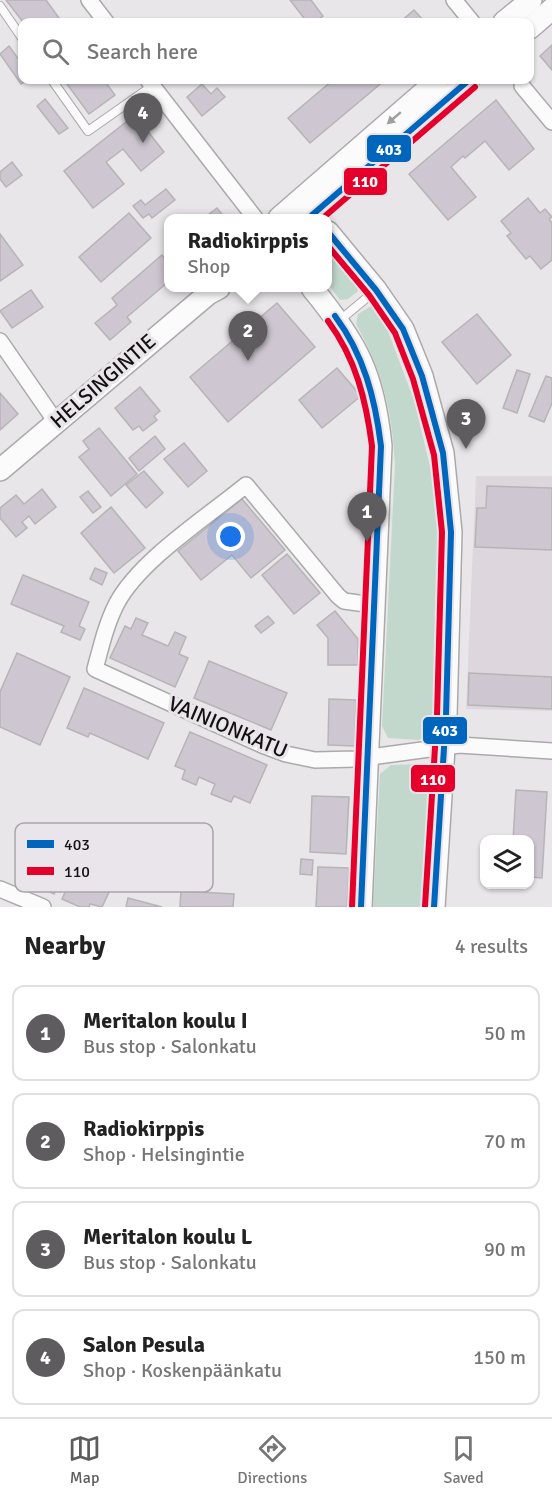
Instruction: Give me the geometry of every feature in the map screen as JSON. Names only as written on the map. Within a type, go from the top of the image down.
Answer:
[{"type":"main road","points":[[509,18],[531,0]]},
{"type":"main road","points":[[534,25],[552,9]]},
{"type":"main road","points":[[309,213],[434,84]]},
{"type":"main road","points":[[309,213],[464,84]]},
{"type":"main road","points":[[332,238],[376,290],[404,329],[413,350],[443,453],[451,532],[444,747],[434,907]]},
{"type":"main road","name":"HELSINGINTIE","points":[[0,470],[211,292]]},
{"type":"main road","points":[[315,292],[339,321],[362,359],[378,420],[381,472],[366,757],[362,907]]},
{"type":"street","points":[[89,0],[103,18]]},
{"type":"street","points":[[454,0],[469,18]]},
{"type":"street","points":[[151,84],[251,214]]},
{"type":"street","points":[[522,86],[552,122]]},
{"type":"street","points":[[0,341],[56,422]]},
{"type":"street","name":"VAINIONKATU","points":[[373,605],[344,601],[338,596],[246,485],[149,564],[130,583],[112,613],[95,669],[286,754],[315,760],[366,757],[444,747],[552,752]]},
{"type":"street","points":[[0,889],[43,907]]},
{"type":"lane","points":[[0,6],[18,32]]},
{"type":"lane","points":[[55,84],[88,131],[149,84]]},
{"type":"lane","points":[[339,321],[376,290]]},
{"type":"shaded area","points":[[476,476],[552,476],[552,711],[466,709]]},
{"type":"green space","points":[[332,252],[359,285],[358,291],[348,299],[340,300],[332,289]]},
{"type":"green space","points":[[373,305],[383,318],[414,400],[440,508],[441,587],[434,725],[429,735],[419,740],[388,738],[382,726],[395,465],[384,392],[373,359],[356,324],[358,314]]},
{"type":"green space","points":[[422,764],[431,775],[425,907],[373,907],[380,774],[391,765]]},
{"type":"building","points":[[6,0],[46,0],[59,18],[20,18]]},
{"type":"building","points":[[290,0],[311,0],[323,16],[304,18]]},
{"type":"building","points":[[414,10],[421,18],[405,18]]},
{"type":"building","points":[[552,45],[552,70],[540,56]]},
{"type":"building","points":[[9,46],[18,58],[18,80],[0,54]]},
{"type":"building","points":[[67,84],[107,84],[115,95],[89,114]]},
{"type":"building","points":[[202,84],[211,94],[217,88],[225,97],[202,116],[187,97]]},
{"type":"building","points":[[328,84],[380,84],[310,143],[288,118]]},
{"type":"building","points":[[45,99],[68,128],[59,134],[37,106]]},
{"type":"building","points":[[496,100],[534,149],[509,170],[485,141],[465,158],[463,156],[451,167],[476,197],[448,220],[409,174]]},
{"type":"building","points":[[135,115],[164,152],[141,171],[123,149],[106,162],[124,184],[93,208],[64,171]]},
{"type":"building","points":[[12,162],[22,175],[6,187],[0,179],[0,172]]},
{"type":"building","points":[[166,189],[175,200],[152,218],[149,214],[143,218],[133,206],[141,200],[145,205]]},
{"type":"building","points":[[528,198],[540,213],[545,209],[552,217],[549,219],[552,223],[552,260],[541,269],[530,256],[526,259],[507,236],[511,233],[501,221]]},
{"type":"building","points":[[217,208],[222,214],[209,214]]},
{"type":"building","points":[[129,213],[151,238],[101,282],[79,257]]},
{"type":"building","points":[[0,234],[23,265],[0,281]]},
{"type":"building","points":[[162,255],[164,258],[164,285],[127,317],[131,322],[110,340],[95,323],[117,305],[112,298]]},
{"type":"building","points":[[31,290],[43,307],[12,328],[0,311]]},
{"type":"building","points":[[277,303],[315,347],[228,422],[190,377]]},
{"type":"building","points":[[477,314],[511,355],[477,384],[442,342]]},
{"type":"building","points":[[337,368],[361,396],[322,428],[299,400]]},
{"type":"building","points":[[517,370],[530,374],[517,413],[503,408]]},
{"type":"building","points":[[546,376],[552,378],[552,403],[544,422],[529,416]]},
{"type":"building","points":[[140,387],[160,411],[154,416],[157,420],[143,431],[139,426],[133,430],[115,408]]},
{"type":"building","points":[[0,393],[18,414],[0,430]]},
{"type":"building","points":[[99,428],[137,474],[111,496],[79,457],[89,449],[83,441]]},
{"type":"building","points":[[155,436],[165,449],[139,471],[129,458]]},
{"type":"building","points":[[184,443],[207,471],[188,487],[164,459]]},
{"type":"building","points":[[144,471],[163,493],[146,508],[126,485]]},
{"type":"building","points":[[487,486],[552,488],[552,550],[475,547],[477,508],[486,508]]},
{"type":"building","points":[[42,489],[56,507],[35,524],[29,516],[22,522],[27,528],[16,537],[0,518],[0,508],[16,495],[24,504]]},
{"type":"building","points":[[88,491],[101,507],[93,513],[80,497]]},
{"type":"building","points":[[242,499],[285,550],[251,578],[232,555],[201,580],[178,551]]},
{"type":"building","points":[[111,507],[145,548],[114,573],[81,533]]},
{"type":"building","points":[[287,554],[320,593],[294,614],[262,575]]},
{"type":"building","points":[[95,568],[107,573],[102,585],[90,579]]},
{"type":"building","points":[[23,575],[89,602],[79,626],[85,629],[80,640],[61,632],[64,626],[11,604]]},
{"type":"building","points":[[335,611],[358,639],[358,665],[328,665],[328,638],[317,625]]},
{"type":"building","points":[[268,616],[274,623],[261,633],[255,626]]},
{"type":"building","points":[[136,618],[148,623],[142,635],[168,646],[175,632],[186,637],[179,654],[188,658],[175,687],[110,658],[125,626],[131,629]]},
{"type":"building","points":[[17,653],[70,677],[40,745],[0,727],[0,692]]},
{"type":"building","points":[[209,661],[287,693],[271,730],[194,698]]},
{"type":"building","points":[[469,673],[552,677],[552,709],[468,705]]},
{"type":"building","points":[[84,688],[164,723],[148,759],[90,733],[88,737],[67,728]]},
{"type":"building","points":[[329,699],[356,700],[355,746],[328,745]]},
{"type":"building","points":[[190,732],[267,765],[250,803],[234,796],[231,802],[211,794],[215,784],[199,777],[196,785],[182,779],[185,770],[175,766]]},
{"type":"building","points":[[516,790],[547,792],[542,878],[534,877],[534,835],[513,835]]},
{"type":"building","points":[[312,796],[349,797],[346,854],[310,852]]},
{"type":"building","points":[[301,859],[313,860],[312,875],[300,874]]},
{"type":"building","points":[[318,867],[349,868],[347,907],[316,907]]},
{"type":"building","points":[[65,892],[109,892],[102,907],[90,904],[89,907],[80,907],[62,899]]},
{"type":"building","points":[[181,892],[234,894],[233,907],[180,907]]},
{"type":"building","points":[[128,898],[162,907],[126,907]]},
{"type":"transit line","name":"403","points":[[313,214],[464,84]]},
{"type":"transit line","name":"110","points":[[327,214],[475,87]]},
{"type":"transit line","name":"403","points":[[332,237],[376,290],[403,329],[422,376],[443,453],[451,532],[446,716],[434,907]]},
{"type":"transit line","name":"110","points":[[332,251],[369,295],[395,333],[413,379],[434,455],[442,532],[437,716],[425,906]]},
{"type":"transit line","name":"403","points":[[335,316],[354,346],[367,378],[381,446],[361,907]]},
{"type":"transit line","name":"110","points":[[328,321],[353,365],[367,412],[372,446],[352,907]]},
{"type":"place","name":"Salon Pesula","points":[[143,143]]},
{"type":"place","name":"Radiokirppis","points":[[248,361]]},
{"type":"place","name":"Meritalon koulu L","points":[[466,449]]},
{"type":"place","name":"Meritalon koulu I","points":[[367,542]]}]
